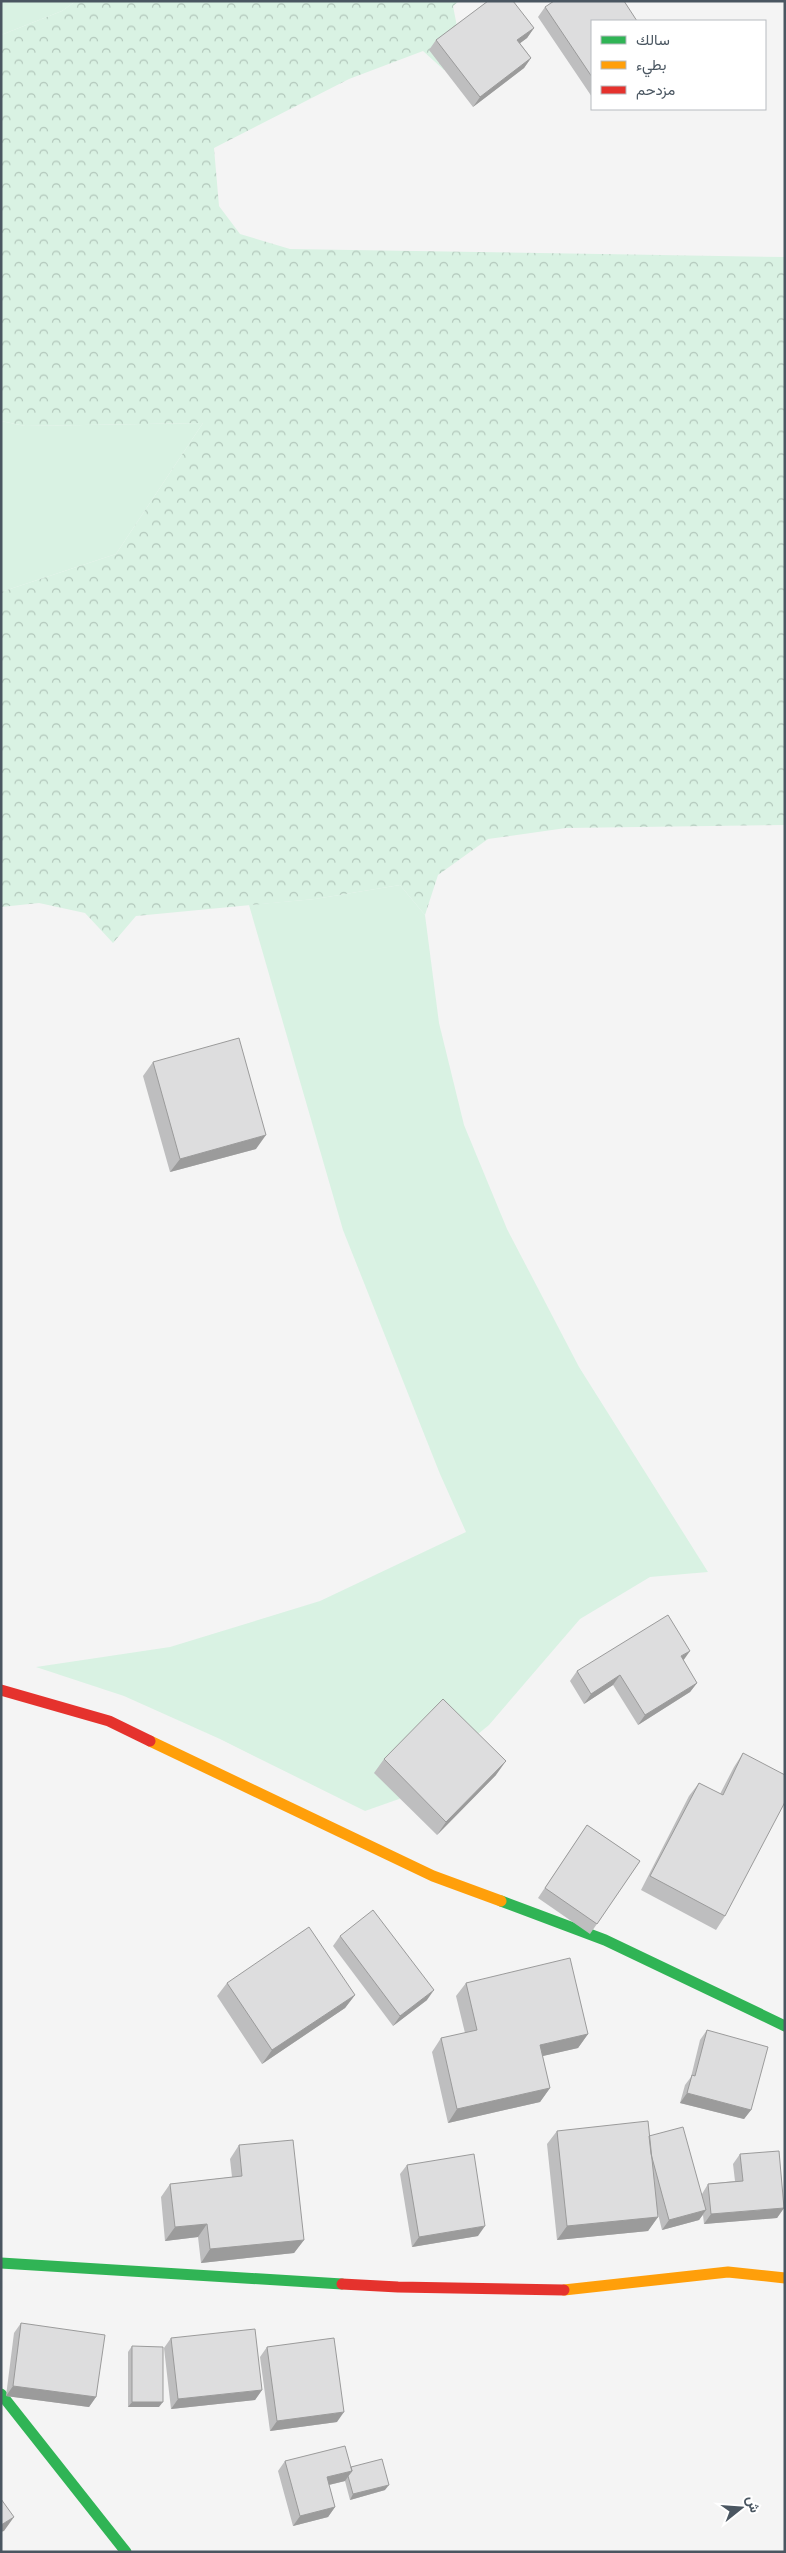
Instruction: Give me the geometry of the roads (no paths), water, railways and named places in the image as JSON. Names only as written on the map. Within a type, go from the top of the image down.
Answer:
[{"type":"street","points":[[1,1690],[109,1722],[433,1876],[605,1940],[785,2026]]},
{"type":"street","points":[[1,2263],[407,2288],[562,2290],[728,2272],[785,2278]]},
{"type":"street","points":[[1,2394],[126,2552]]}]
